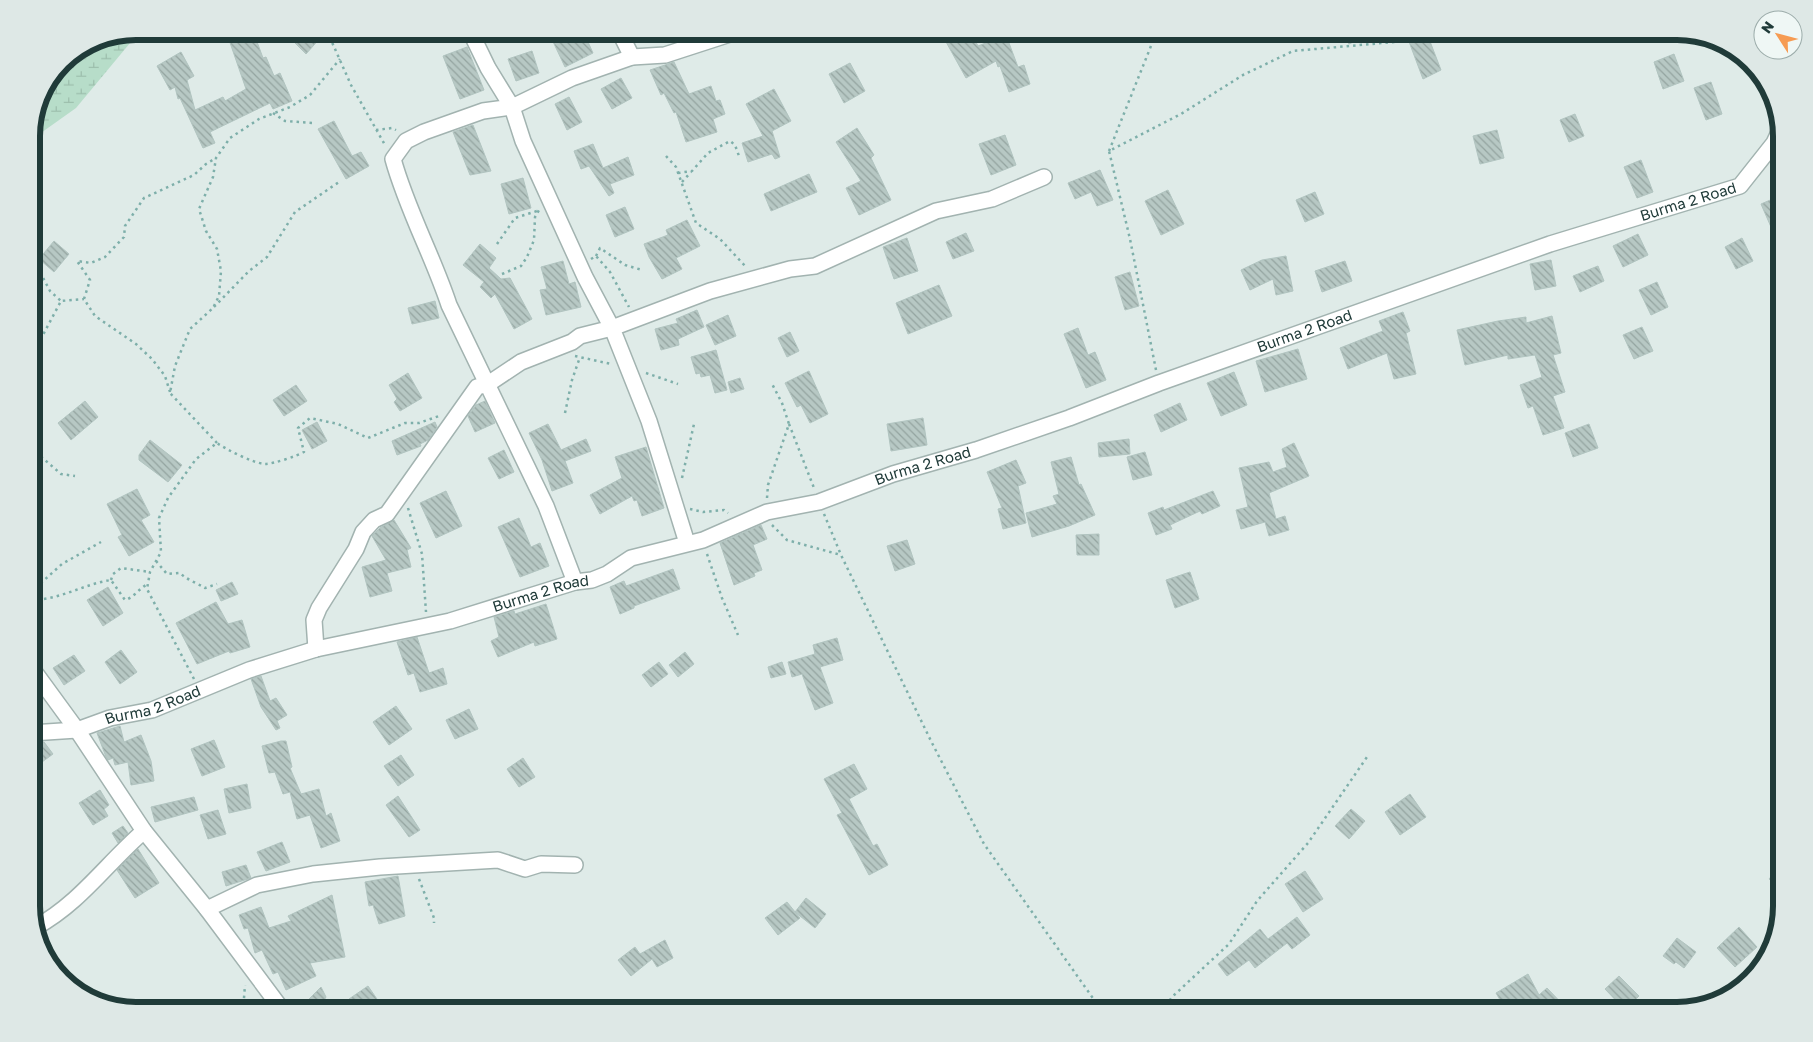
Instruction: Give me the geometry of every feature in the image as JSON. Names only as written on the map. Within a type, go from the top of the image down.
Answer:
[{"type":"street","points":[[474,40],[488,68],[512,107],[523,141],[586,277],[612,328],[648,421],[687,543]]},
{"type":"street","points":[[624,40],[632,57]]},
{"type":"street","points":[[575,582],[546,506],[449,305],[438,271],[422,238],[393,159],[406,141],[424,132],[483,111],[512,107],[572,78],[632,57],[665,55],[711,40]]},
{"type":"street","name":"Burma 2 Road","points":[[40,732],[77,730],[110,718],[152,710],[249,670],[316,649],[427,624],[450,621],[575,582],[592,580],[607,574],[631,558],[704,540],[763,514],[819,502],[893,474],[976,450],[1550,244],[1740,186],[1773,144]]},
{"type":"street","points":[[316,649],[314,620],[319,608],[356,549],[363,532],[374,520],[386,514],[459,409],[477,387],[488,384],[521,362],[572,342],[580,336],[638,320],[683,300],[731,287],[755,278],[790,269],[815,266],[936,211],[992,199],[1044,177]]},
{"type":"street","points":[[40,678],[144,831],[207,909],[276,1002]]},
{"type":"street","points":[[42,923],[62,910],[91,886],[114,859],[144,831]]},
{"type":"street","points":[[207,909],[257,885],[313,874],[498,860],[525,869],[541,864],[575,864]]},
{"type":"path","points":[[331,40],[351,85],[393,159]]},
{"type":"path","points":[[1153,40],[1110,151],[1159,383]]},
{"type":"path","points":[[1110,151],[1180,114],[1243,75],[1294,51],[1406,40]]},
{"type":"path","points":[[213,308],[219,296],[221,271],[216,249],[206,231],[200,209],[212,177],[216,158],[230,138],[259,119],[310,96],[340,59]]},
{"type":"path","points":[[273,113],[285,121],[312,123]]},
{"type":"path","points":[[682,182],[708,153],[730,141],[735,145],[739,156]]},
{"type":"path","points":[[666,156],[678,173],[696,223],[720,239],[755,278]]},
{"type":"path","points":[[84,299],[90,280],[77,261],[91,262],[105,257],[124,237],[126,226],[144,198],[194,175],[216,158]]},
{"type":"path","points":[[678,173],[692,171]]},
{"type":"path","points":[[170,393],[175,366],[190,329],[249,271],[267,257],[295,212],[338,182]]},
{"type":"path","points":[[497,244],[515,218],[552,204]]},
{"type":"path","points":[[502,274],[521,266],[527,257],[534,240],[537,211]]},
{"type":"path","points":[[586,277],[591,259],[596,256],[600,248],[625,265],[642,270]]},
{"type":"path","points":[[596,256],[610,272],[638,320]]},
{"type":"path","points":[[40,271],[50,291],[61,302]]},
{"type":"path","points":[[61,302],[84,299]]},
{"type":"path","points":[[84,299],[95,316],[136,344],[152,359],[165,376],[170,393],[217,443],[228,451],[265,464],[297,456],[304,452],[298,428],[310,418],[338,424],[368,438],[405,423],[419,423],[459,409]]},
{"type":"path","points":[[40,341],[61,302]]},
{"type":"path","points":[[565,413],[572,380],[580,358],[580,336]]},
{"type":"path","points":[[771,382],[782,403],[841,555],[931,742],[984,844],[1096,1002]]},
{"type":"path","points":[[694,424],[683,474],[672,495],[679,503],[689,508],[703,512],[724,510],[743,522]]},
{"type":"path","points":[[789,424],[768,486],[763,514],[787,540],[841,555]]},
{"type":"path","points":[[199,690],[169,628],[147,589],[150,572],[161,552],[160,518],[168,498],[196,458],[217,443]]},
{"type":"path","points":[[40,455],[61,474],[75,476]]},
{"type":"path","points":[[397,500],[408,508],[422,554],[427,624]]},
{"type":"path","points":[[704,540],[722,598],[738,635]]},
{"type":"path","points":[[40,583],[62,564],[100,542]]},
{"type":"path","points":[[156,561],[167,574],[180,574],[205,588],[217,584]]},
{"type":"path","points":[[111,580],[113,574],[121,568],[150,572]]},
{"type":"path","points":[[111,580],[125,600],[131,598],[140,587],[148,584]]},
{"type":"path","points":[[40,599],[66,595],[100,582],[111,580]]},
{"type":"path","points":[[1168,1002],[1229,944],[1257,901],[1308,843],[1367,757]]},
{"type":"path","points":[[418,865],[419,880],[434,918],[434,923]]},
{"type":"path","points":[[244,1002],[245,982],[251,967]]},
{"type":"green space","points":[[133,40],[76,108],[40,134],[43,111],[47,99],[68,68],[83,56],[99,47]]},
{"type":"building","points":[[229,40],[256,40],[263,58],[266,57],[274,76],[280,73],[292,101],[273,109],[270,103],[210,132],[215,143],[203,148],[180,98],[178,99],[175,87],[170,90],[157,66],[181,52],[194,76],[187,80],[195,110],[223,97],[225,101],[246,89]]},
{"type":"building","points":[[292,40],[318,40],[306,54]]},
{"type":"building","points":[[552,40],[587,40],[593,53],[565,67]]},
{"type":"building","points":[[945,40],[975,40],[978,46],[993,40],[1008,40],[1018,67],[1024,65],[1030,84],[1009,92],[1000,66],[998,67],[996,61],[966,78]]},
{"type":"building","points":[[1347,40],[1358,40],[1349,44]]},
{"type":"building","points":[[1408,40],[1429,40],[1441,70],[1423,79]]},
{"type":"building","points":[[467,47],[484,90],[460,99],[443,56]]},
{"type":"building","points":[[532,51],[539,73],[516,81],[508,59]]},
{"type":"building","points":[[1674,54],[1684,81],[1663,89],[1654,62]]},
{"type":"building","points":[[674,62],[689,94],[711,86],[716,101],[720,100],[725,114],[713,119],[717,132],[686,142],[676,112],[674,113],[664,93],[661,95],[650,70]]},
{"type":"building","points":[[850,63],[865,91],[844,103],[829,74]]},
{"type":"building","points":[[621,78],[632,98],[612,109],[601,89]]},
{"type":"building","points":[[1711,82],[1722,114],[1706,120],[1694,88]]},
{"type":"building","points":[[774,89],[791,121],[772,131],[780,157],[775,159],[772,154],[748,162],[742,143],[763,136],[746,104]]},
{"type":"building","points":[[569,97],[582,122],[567,130],[555,104]]},
{"type":"building","points":[[1575,114],[1584,136],[1569,142],[1560,120]]},
{"type":"building","points":[[334,121],[352,156],[361,152],[369,166],[346,179],[318,129]]},
{"type":"building","points":[[473,125],[491,171],[470,175],[453,132]]},
{"type":"building","points":[[857,128],[874,155],[871,158],[891,200],[859,215],[846,188],[861,181],[836,142]]},
{"type":"building","points":[[1497,130],[1504,158],[1480,164],[1473,136]]},
{"type":"building","points":[[1005,135],[1016,165],[991,175],[979,144]]},
{"type":"building","points":[[593,144],[603,168],[628,157],[634,175],[610,184],[614,193],[609,196],[589,166],[581,169],[574,151]]},
{"type":"building","points":[[1641,160],[1653,192],[1637,198],[1624,167]]},
{"type":"building","points":[[1100,170],[1113,200],[1097,206],[1091,192],[1075,199],[1068,183]]},
{"type":"building","points":[[809,174],[817,192],[771,211],[764,194]]},
{"type":"building","points":[[523,178],[531,208],[509,214],[501,184]]},
{"type":"building","points":[[1168,190],[1184,224],[1161,235],[1145,201]]},
{"type":"building","points":[[1315,192],[1324,214],[1305,222],[1296,200]]},
{"type":"building","points":[[1773,199],[1773,226],[1771,227],[1761,204]]},
{"type":"building","points":[[625,207],[634,229],[615,237],[606,215]]},
{"type":"building","points":[[687,220],[700,246],[676,258],[682,269],[662,279],[644,244],[668,235],[666,230]]},
{"type":"building","points":[[966,233],[974,251],[953,259],[946,242]]},
{"type":"building","points":[[1638,234],[1648,255],[1623,267],[1613,246]]},
{"type":"building","points":[[907,238],[918,271],[894,279],[883,247]]},
{"type":"building","points":[[1742,238],[1753,261],[1736,269],[1725,247]]},
{"type":"building","points":[[54,241],[69,254],[54,272],[40,258]]},
{"type":"building","points":[[480,244],[496,258],[489,268],[501,279],[510,278],[532,319],[514,329],[495,294],[491,298],[480,287],[484,282],[463,265]]},
{"type":"building","points":[[1286,256],[1293,291],[1276,295],[1273,279],[1250,290],[1241,270],[1262,260]]},
{"type":"building","points":[[1551,260],[1556,286],[1535,290],[1530,264]]},
{"type":"building","points":[[563,261],[569,284],[575,282],[581,307],[546,315],[540,290],[547,289],[541,267]]},
{"type":"building","points":[[1345,261],[1352,281],[1322,292],[1315,271]]},
{"type":"building","points":[[1598,266],[1604,281],[1580,292],[1573,276]]},
{"type":"building","points":[[1130,272],[1139,306],[1125,310],[1115,277]]},
{"type":"building","points":[[1657,282],[1668,307],[1651,315],[1639,290]]},
{"type":"building","points":[[939,285],[952,316],[908,334],[896,303]]},
{"type":"building","points":[[435,301],[439,318],[412,324],[408,308]]},
{"type":"building","points":[[697,310],[704,327],[678,339],[679,345],[661,350],[655,329],[678,323],[676,319]]},
{"type":"building","points":[[1403,312],[1410,331],[1406,333],[1416,374],[1394,379],[1387,353],[1348,369],[1340,348],[1383,331],[1379,321]]},
{"type":"building","points":[[728,315],[736,336],[715,345],[706,325]]},
{"type":"building","points":[[1552,316],[1561,353],[1553,355],[1565,392],[1553,396],[1564,428],[1543,435],[1533,406],[1528,408],[1520,385],[1542,377],[1535,355],[1508,359],[1508,355],[1465,365],[1457,330],[1526,317],[1526,323]]},
{"type":"building","points":[[1642,327],[1653,351],[1634,359],[1623,335]]},
{"type":"building","points":[[1078,328],[1088,355],[1095,352],[1106,380],[1086,388],[1064,334]]},
{"type":"building","points":[[790,332],[799,351],[787,357],[778,338]]},
{"type":"building","points":[[1298,349],[1307,379],[1265,392],[1256,361]]},
{"type":"building","points":[[716,350],[727,390],[715,393],[710,375],[701,377],[700,373],[696,374],[691,357]]},
{"type":"building","points":[[809,371],[828,414],[810,423],[801,405],[797,407],[785,383]]},
{"type":"building","points":[[1234,372],[1247,405],[1221,416],[1207,383]]},
{"type":"building","points":[[408,373],[422,398],[400,411],[394,402],[397,399],[389,385]]},
{"type":"building","points":[[740,378],[744,389],[731,393],[728,382]]},
{"type":"building","points":[[296,385],[307,401],[284,416],[273,400]]},
{"type":"building","points":[[85,401],[98,417],[71,440],[58,423]]},
{"type":"building","points":[[485,401],[495,423],[475,432],[468,416],[476,405]]},
{"type":"building","points":[[1180,403],[1187,420],[1161,432],[1154,415]]},
{"type":"building","points":[[923,418],[927,445],[891,451],[887,424]]},
{"type":"building","points":[[317,422],[327,441],[312,449],[302,430]]},
{"type":"building","points":[[435,422],[437,427],[428,440],[420,444],[421,446],[397,455],[392,441]]},
{"type":"building","points":[[548,424],[561,450],[586,439],[591,451],[565,461],[573,483],[552,491],[542,460],[529,433]]},
{"type":"building","points":[[1589,424],[1598,448],[1573,457],[1565,433]]},
{"type":"building","points":[[1129,439],[1130,454],[1099,457],[1098,443]]},
{"type":"building","points":[[150,440],[182,465],[168,482],[139,460],[139,455]]},
{"type":"building","points":[[1294,443],[1309,476],[1269,493],[1276,519],[1285,516],[1289,530],[1269,536],[1265,522],[1241,529],[1236,510],[1248,507],[1239,468],[1269,462],[1273,472],[1287,467],[1282,449]]},
{"type":"building","points":[[646,447],[664,508],[642,516],[637,500],[634,501],[632,496],[600,514],[590,495],[622,478],[615,457]]},
{"type":"building","points":[[504,450],[514,472],[499,479],[488,458]]},
{"type":"building","points":[[1145,452],[1152,475],[1133,480],[1127,457]]},
{"type":"building","points":[[1071,457],[1079,485],[1081,484],[1095,515],[1069,526],[1032,537],[1026,513],[1057,504],[1053,496],[1059,494],[1051,462]]},
{"type":"building","points":[[1016,460],[1026,483],[1018,486],[1026,523],[1003,529],[998,509],[1002,508],[987,472]]},
{"type":"building","points":[[137,489],[150,515],[141,520],[154,542],[129,556],[118,537],[122,535],[107,504]]},
{"type":"building","points":[[446,491],[462,526],[436,538],[420,503]]},
{"type":"building","points":[[1213,491],[1220,506],[1202,514],[1200,511],[1170,525],[1172,529],[1156,535],[1148,513],[1163,507],[1164,510]]},
{"type":"building","points":[[519,518],[531,547],[540,543],[549,566],[520,577],[498,527]]},
{"type":"building","points":[[394,520],[411,548],[407,550],[411,567],[387,573],[392,591],[370,597],[362,567],[386,560],[372,536],[380,528]]},
{"type":"building","points":[[761,525],[767,539],[753,545],[762,570],[754,573],[755,576],[734,585],[720,543]]},
{"type":"building","points":[[1099,534],[1099,555],[1077,555],[1076,535]]},
{"type":"building","points":[[907,540],[915,564],[895,571],[887,546]]},
{"type":"building","points":[[673,569],[680,589],[634,606],[634,608],[620,614],[610,587],[624,581],[626,586]]},
{"type":"building","points":[[1190,572],[1199,599],[1175,608],[1166,580]]},
{"type":"building","points":[[232,582],[238,594],[221,601],[216,590]]},
{"type":"building","points":[[108,587],[123,613],[103,626],[87,600]]},
{"type":"building","points":[[216,602],[228,624],[242,620],[250,647],[230,653],[229,651],[197,664],[176,623]]},
{"type":"building","points":[[546,604],[557,639],[535,646],[534,642],[498,657],[491,641],[499,637],[494,617],[514,611],[515,614]]},
{"type":"building","points":[[417,637],[429,673],[443,668],[447,684],[420,692],[414,673],[408,675],[397,642]]},
{"type":"building","points":[[837,638],[843,660],[820,667],[833,703],[815,710],[802,674],[792,677],[788,662],[815,654],[813,645]]},
{"type":"building","points":[[121,650],[137,672],[120,684],[105,662]]},
{"type":"building","points":[[685,652],[694,664],[678,677],[669,665]]},
{"type":"building","points":[[74,655],[85,671],[64,685],[53,668]]},
{"type":"building","points":[[659,662],[668,674],[651,687],[642,675]]},
{"type":"building","points":[[782,662],[786,674],[771,678],[768,667]]},
{"type":"building","points":[[261,676],[270,701],[276,698],[287,715],[277,721],[280,728],[276,730],[261,707],[251,679]]},
{"type":"building","points":[[396,706],[412,729],[389,745],[373,722]]},
{"type":"building","points":[[469,709],[478,729],[455,739],[446,720]]},
{"type":"building","points":[[120,726],[124,742],[141,735],[151,761],[154,781],[131,785],[128,762],[115,765],[113,758],[108,760],[106,757],[97,733]]},
{"type":"building","points":[[214,740],[225,767],[202,776],[191,749]]},
{"type":"building","points":[[286,741],[292,767],[290,768],[301,794],[319,789],[326,816],[331,813],[340,841],[321,848],[310,815],[297,819],[290,792],[283,794],[275,772],[269,773],[262,746]]},
{"type":"building","points":[[40,742],[44,742],[53,754],[40,763]]},
{"type":"building","points":[[401,755],[414,775],[398,786],[384,766]]},
{"type":"building","points":[[523,758],[535,777],[519,787],[507,769]]},
{"type":"building","points":[[854,764],[867,789],[849,799],[873,846],[877,844],[888,865],[869,875],[837,815],[842,813],[824,779]]},
{"type":"building","points":[[247,784],[251,808],[229,813],[224,789]]},
{"type":"building","points":[[100,790],[109,805],[104,809],[108,816],[93,825],[79,803]]},
{"type":"building","points":[[1410,794],[1426,817],[1400,835],[1385,812]]},
{"type":"building","points":[[398,796],[420,830],[409,837],[386,805]]},
{"type":"building","points":[[194,797],[198,810],[155,822],[151,807]]},
{"type":"building","points":[[1351,809],[1365,821],[1349,839],[1335,826]]},
{"type":"building","points":[[218,810],[226,834],[208,839],[200,815]]},
{"type":"building","points":[[123,826],[128,833],[118,843],[112,833]]},
{"type":"building","points":[[282,842],[290,862],[266,871],[257,852]]},
{"type":"building","points":[[138,849],[159,883],[135,898],[117,870]]},
{"type":"building","points":[[246,865],[251,878],[226,886],[222,872]]},
{"type":"building","points":[[1305,871],[1323,899],[1303,912],[1285,884]]},
{"type":"building","points":[[1773,874],[1773,882],[1769,879]]},
{"type":"building","points":[[398,876],[405,916],[379,924],[373,905],[369,906],[365,882]]},
{"type":"building","points":[[332,895],[345,957],[310,963],[316,976],[286,990],[278,972],[273,974],[262,950],[255,953],[248,928],[244,929],[239,915],[261,907],[269,928],[291,921],[288,916]]},
{"type":"building","points":[[806,898],[826,914],[815,928],[795,912]]},
{"type":"building","points":[[787,902],[800,918],[778,935],[765,918]]},
{"type":"building","points":[[1297,917],[1310,935],[1292,949],[1287,943],[1255,968],[1249,960],[1227,976],[1218,964],[1260,929],[1268,939]]},
{"type":"building","points":[[1739,927],[1757,947],[1735,967],[1717,948]]},
{"type":"building","points":[[1677,938],[1696,952],[1684,968],[1663,956]]},
{"type":"building","points":[[665,940],[673,958],[657,967],[652,959],[631,976],[618,960],[635,947],[640,954]]},
{"type":"building","points":[[1528,974],[1539,995],[1547,988],[1560,1002],[1526,1002],[1524,1000],[1520,1002],[1501,1002],[1496,993]]},
{"type":"building","points":[[1619,976],[1639,996],[1633,1002],[1617,1002],[1605,989]]},
{"type":"building","points":[[368,986],[379,1002],[351,1002],[349,999]]},
{"type":"building","points":[[321,987],[326,997],[323,1002],[306,1002]]}]
